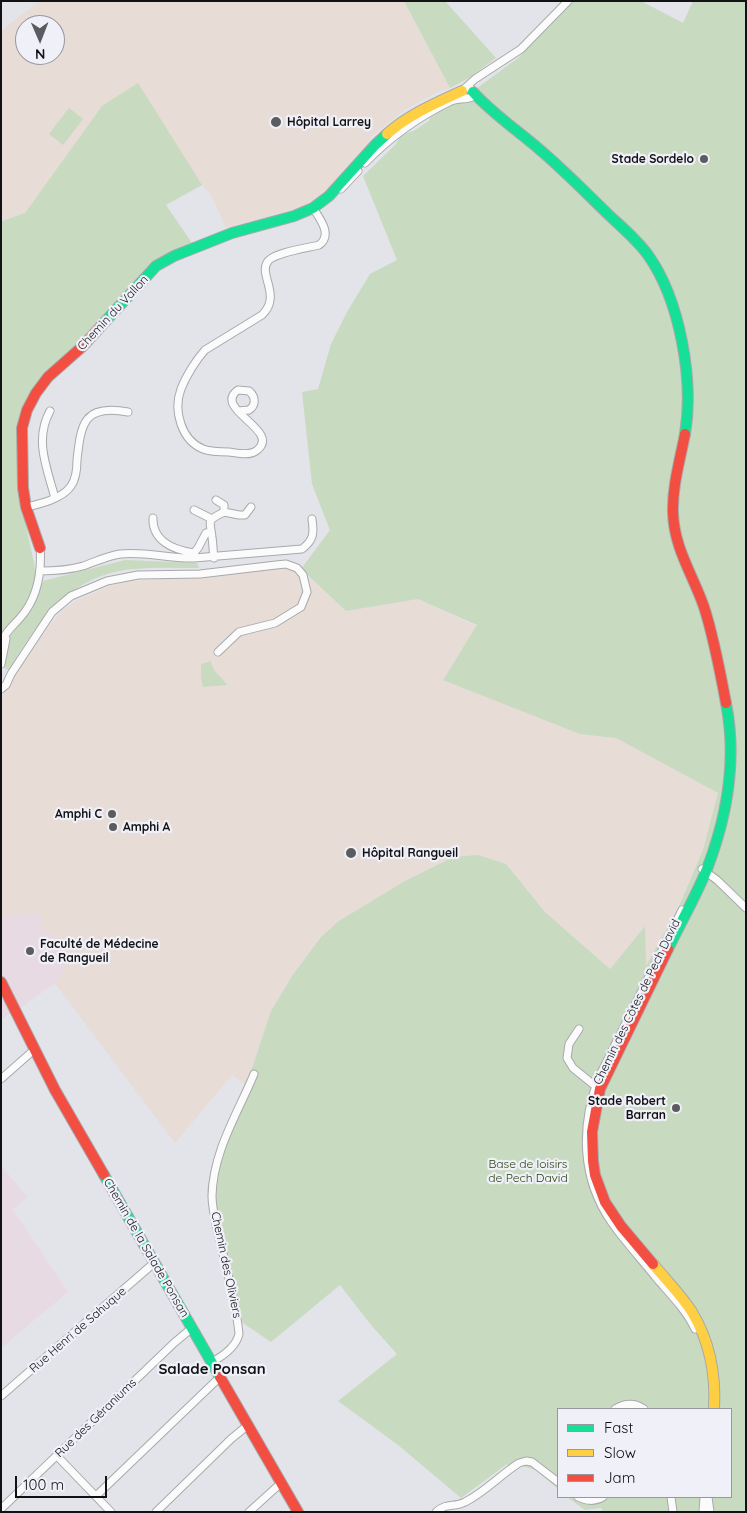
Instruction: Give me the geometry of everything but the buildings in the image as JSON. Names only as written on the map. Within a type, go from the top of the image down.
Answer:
[{"type":"street","points":[[468,93],[480,77],[521,49],[568,1]]},
{"type":"street","name":"Chemin des Côtes de Pech David","points":[[468,93],[530,141],[564,171],[643,249],[658,271],[677,323],[686,368],[689,392],[688,420],[674,503],[674,527],[678,543],[707,619],[730,725],[731,766],[725,805],[714,850],[598,1088],[588,1116],[586,1147],[587,1164],[597,1196],[613,1224],[686,1313],[694,1326],[701,1342],[709,1378],[709,1408]]},
{"type":"street","name":"Chemin du Vallon","points":[[1,642],[28,608],[35,593],[40,571],[40,548],[22,478],[22,428],[27,410],[36,393],[48,377],[90,339],[150,272],[164,261],[243,230],[315,210],[374,145],[394,128],[433,104],[468,93]]},
{"type":"street","points":[[252,423],[254,401],[252,394],[242,389],[235,392],[232,398],[233,406],[252,423],[260,434],[262,440],[258,450],[253,453],[211,451],[201,448],[191,441],[183,431],[179,411],[181,389],[199,356],[205,350],[262,316],[268,310],[271,302],[271,292],[266,266],[269,260],[276,256],[319,245],[322,242],[326,236],[326,231],[315,210]]},
{"type":"street","points":[[238,411],[245,412],[252,408]]},
{"type":"street","points":[[28,507],[65,493],[74,481],[80,434],[87,419],[99,411],[114,410],[128,412]]},
{"type":"street","points":[[50,411],[44,426],[42,442],[43,456],[55,498]]},
{"type":"street","points":[[216,500],[224,505],[224,512]]},
{"type":"street","points":[[214,558],[209,525],[212,519],[224,512],[245,515],[251,507]]},
{"type":"street","points":[[194,510],[212,519]]},
{"type":"street","points":[[153,518],[152,528],[158,538],[185,552],[194,553],[206,533],[211,532]]},
{"type":"street","points":[[40,571],[65,570],[119,554],[138,553],[180,559],[214,558],[302,549],[311,543],[314,534],[312,519]]},
{"type":"street","points":[[1,689],[6,685],[11,674],[52,612],[71,596],[107,581],[138,575],[200,574],[276,564],[286,564],[298,568],[303,575],[307,592],[301,607],[275,623],[239,632],[218,652]]},
{"type":"street","name":"Chemin du Vallon","points":[[1,664],[8,632]]},
{"type":"street","points":[[1,680],[11,674]]},
{"type":"street","points":[[704,870],[746,908]]},
{"type":"street","name":"Chemin de la Salade Ponsan","points":[[1,982],[55,1090],[298,1512]]},
{"type":"street","points":[[579,1030],[569,1044],[566,1058],[573,1068],[598,1088]]},
{"type":"street","points":[[1,1079],[35,1049]]},
{"type":"street","name":"Chemin des Oliviers","points":[[212,1362],[230,1348],[238,1339],[239,1334],[231,1285],[214,1213],[213,1181],[224,1140],[254,1074]]},
{"type":"street","name":"Chemin des Côtes de Pech David","points":[[598,1088],[592,1131],[592,1147],[593,1161],[602,1194],[616,1220],[691,1311],[697,1321],[709,1349],[713,1365],[714,1408]]},
{"type":"street","name":"Rue Henri de Sahuque","points":[[1,1396],[154,1263]]},
{"type":"street","name":"Rue des Géraniums","points":[[1,1509],[180,1337],[192,1328]]},
{"type":"street","points":[[96,1496],[220,1377]]},
{"type":"street","points":[[617,1408],[625,1404],[634,1404],[642,1408]]},
{"type":"street","points":[[156,1512],[231,1439],[248,1425]]},
{"type":"street","points":[[57,1456],[111,1512]]},
{"type":"street","points":[[436,1512],[443,1506],[463,1503],[519,1463],[526,1461],[532,1462],[557,1481]]},
{"type":"street","points":[[249,1512],[280,1483]]},
{"type":"street","points":[[582,1498],[596,1500],[601,1498]]},
{"type":"street","points":[[703,1512],[704,1498]]},
{"type":"street","points":[[708,1498],[710,1512]]},
{"type":"street","points":[[671,1500],[673,1512]]},
{"type":"street","points":[[671,1500],[677,1512]]},
{"type":"shaded area","name":"Hôpital Larrey","points":[[39,1],[404,1],[450,88],[438,92],[406,109],[372,136],[359,159],[320,198],[309,205],[226,228],[211,195],[202,185],[102,106],[25,213],[1,221],[1,31],[15,20],[15,65],[65,65],[65,15],[21,15]]},
{"type":"shaded area","name":"Hôpital Rangueil","points":[[277,567],[297,571],[312,580],[346,611],[418,599],[477,626],[443,679],[602,673],[616,738],[718,793],[703,850],[677,908],[646,967],[644,926],[610,969],[545,912],[506,864],[478,855],[321,937],[292,976],[271,1011],[245,1087],[243,1083],[232,1075],[175,1143],[55,983],[65,970],[53,931],[42,931],[40,914],[1,916],[1,696],[49,626],[64,609],[78,600],[110,586],[131,581],[211,576]]},
{"type":"shaded area","name":"Faculté de Médecine de Rangueil","points":[[40,914],[53,931],[65,971],[55,983],[1,1020],[1,916]]},
{"type":"shaded area","points":[[1,1165],[27,1197],[13,1210],[68,1292],[1,1348]]},
{"type":"green space","points":[[404,1],[445,1],[496,58],[469,78],[450,88]]},
{"type":"green space","name":"Base de loisirs de Pech David","points":[[574,1],[641,1],[683,23],[693,1],[746,1],[746,1512],[603,1512],[601,1508],[585,1510],[568,1498],[732,1498],[732,1408],[557,1408],[557,1488],[536,1470],[522,1466],[512,1471],[507,1464],[461,1498],[398,1445],[338,1401],[397,1354],[371,1325],[340,1285],[271,1342],[243,1323],[212,1229],[207,1190],[212,1166],[252,1068],[271,1011],[292,976],[321,937],[339,921],[405,881],[454,857],[478,855],[506,864],[545,912],[610,969],[645,926],[646,966],[678,908],[703,850],[718,793],[616,738],[580,734],[443,680],[477,625],[418,599],[346,611],[301,569],[330,530],[312,484],[302,392],[318,389],[331,344],[347,312],[370,274],[397,260],[363,176],[402,136],[415,130],[430,120],[429,118],[465,97],[518,58]]},
{"type":"green space","points":[[138,83],[202,185],[166,205],[194,246],[159,260],[39,384],[20,416],[21,502],[36,573],[34,587],[23,610],[1,633],[2,221],[25,213],[102,106]]},
{"type":"green space","points":[[69,108],[83,119],[63,145],[49,134]]},
{"type":"green space","points":[[125,560],[197,563],[199,568],[134,569],[112,573],[92,580],[75,590],[45,617],[9,670],[5,669],[8,640],[14,630],[32,610],[43,581]]},
{"type":"green space","points":[[211,661],[215,671],[227,685],[203,687],[201,664]]},
{"type":"traffic: fast","points":[[473,92],[497,115],[557,165],[631,235],[648,255],[669,294],[682,341],[688,390],[685,434]]},
{"type":"traffic: fast","points":[[102,325],[156,266],[174,256],[232,233],[294,216],[313,208],[329,196],[387,134]]},
{"type":"traffic: fast","points":[[668,949],[703,879],[714,849],[725,808],[730,766],[729,724],[726,703]]},
{"type":"traffic: fast","points":[[104,1175],[220,1377]]},
{"type":"traffic: slow","points":[[387,134],[413,115],[462,91]]},
{"type":"traffic: slow","points":[[653,1264],[688,1306],[698,1323],[713,1371],[714,1408]]},
{"type":"traffic: jam","points":[[40,548],[26,507],[23,488],[22,428],[27,410],[36,393],[48,377],[83,346],[102,325]]},
{"type":"traffic: jam","points":[[685,434],[674,493],[674,526],[680,550],[700,595],[708,619],[726,703]]},
{"type":"traffic: jam","points":[[653,1264],[621,1226],[605,1202],[595,1175],[592,1132],[600,1089],[668,949]]},
{"type":"traffic: jam","points":[[1,982],[55,1090],[104,1175]]},
{"type":"traffic: jam","points":[[220,1377],[298,1512]]},
{"type":"place","name":"Hôpital Larrey","points":[[276,122]]},
{"type":"place","name":"Stade Sordelo","points":[[704,159]]},
{"type":"place","name":"Amphi C","points":[[112,814]]},
{"type":"place","name":"Amphi A","points":[[113,827]]},
{"type":"place","name":"Hôpital Rangueil","points":[[351,853]]},
{"type":"place","name":"Faculté de Médecine de Rangueil","points":[[30,951]]},
{"type":"place","name":"Stade Robert Barran","points":[[676,1108]]},
{"type":"district","name":"Salade Ponsan","points":[[212,1369]]}]
